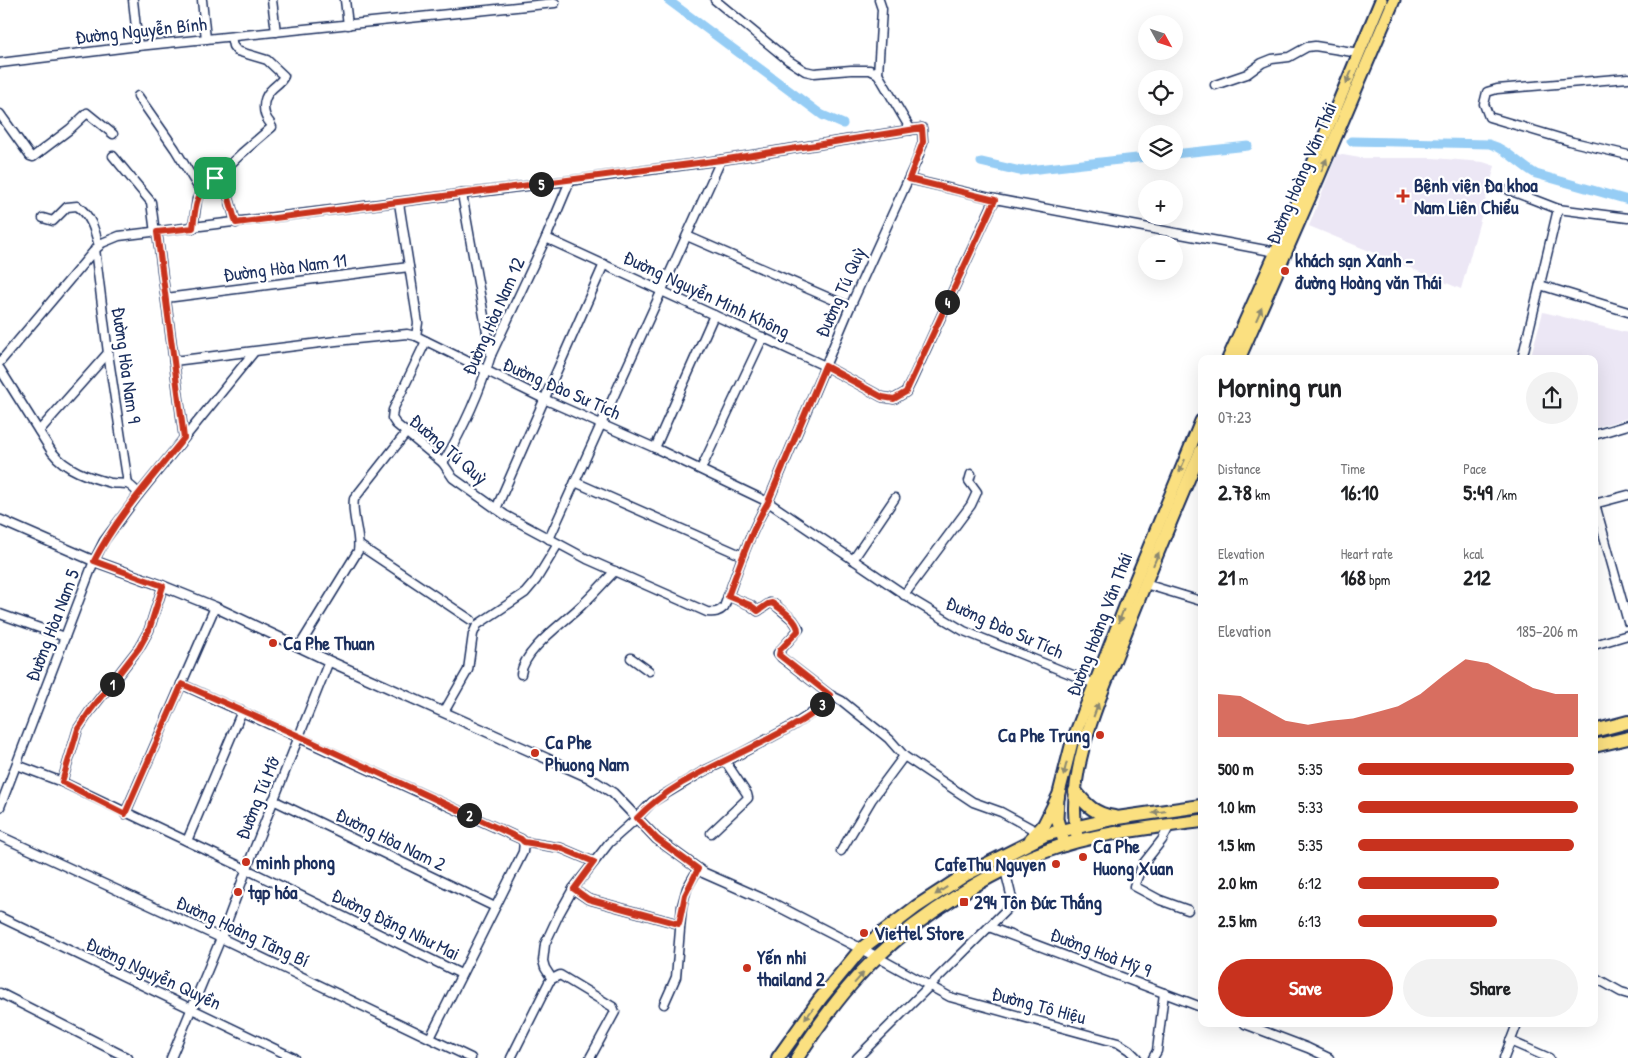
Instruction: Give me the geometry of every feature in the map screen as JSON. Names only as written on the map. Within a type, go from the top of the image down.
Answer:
[{"type":"highway","points":[[1598,730],[1628,722]]},
{"type":"highway","points":[[1598,745],[1628,738]]},
{"type":"highway","points":[[1075,791],[1087,806],[1102,815],[1117,818]]},
{"type":"highway","points":[[1022,846],[1044,826],[1058,797]]},
{"type":"highway","points":[[779,1058],[816,1005],[861,949],[916,907],[965,875],[1045,835],[1117,818],[1198,806]]},
{"type":"highway","points":[[797,1058],[836,1004],[877,957],[924,919],[972,887],[1049,850],[1078,841],[1118,832],[1198,821]]},
{"type":"main road","name":"Đường Hoàng Văn Thái","points":[[1241,355],[1381,0]]},
{"type":"main road","name":"Đường Hoàng Văn Thái","points":[[1230,355],[1394,0]]},
{"type":"main road","name":"Đường Hoàng Văn Thái","points":[[1065,845],[1057,819],[1058,797],[1072,742],[1134,581],[1198,428]]},
{"type":"main road","name":"Đường Hoàng Văn Thái","points":[[1078,841],[1073,812],[1082,750],[1145,584],[1198,457]]},
{"type":"street","points":[[133,0],[138,46]]},
{"type":"street","points":[[202,0],[206,39]]},
{"type":"street","points":[[272,0],[276,32]]},
{"type":"street","points":[[345,0],[348,25]]},
{"type":"street","points":[[0,362],[97,248],[119,236],[570,181],[721,160],[911,130],[878,74],[870,70],[814,73],[804,71],[715,0]]},
{"type":"street","points":[[878,74],[882,9],[879,0]]},
{"type":"street","name":"Đường Nguyễn Bính","points":[[0,63],[138,46],[554,3]]},
{"type":"street","points":[[193,228],[197,199],[201,192],[271,125],[264,111],[266,97],[284,76],[267,60],[237,51],[233,46],[231,36]]},
{"type":"street","points":[[1215,86],[1247,74],[1262,63],[1289,56],[1306,47],[1359,53]]},
{"type":"street","points":[[1628,78],[1497,89],[1487,92],[1484,104],[1489,116],[1573,142],[1628,155]]},
{"type":"street","points":[[138,96],[175,149],[201,192]]},
{"type":"street","points":[[0,114],[30,156],[39,152],[70,129],[87,113],[113,134]]},
{"type":"street","name":"Đường Tú Quỳ","points":[[426,341],[392,413],[393,421],[444,463],[453,478],[496,509],[558,544],[707,612],[720,611],[724,607],[761,513],[768,502],[850,307],[909,179],[923,142],[922,128],[911,130]]},
{"type":"street","points":[[114,156],[151,202],[166,298],[184,438]]},
{"type":"street","points":[[549,539],[721,160]]},
{"type":"street","points":[[215,178],[228,195],[236,223]]},
{"type":"street","points":[[909,179],[995,200],[1276,252]]},
{"type":"street","name":"Đường Hòa Nam 12","points":[[444,463],[458,436],[486,372],[491,355],[546,238],[570,181]]},
{"type":"street","points":[[1509,190],[1558,209],[1628,218]]},
{"type":"street","points":[[462,194],[491,355]]},
{"type":"street","name":"Đường Nguyễn Minh Không","points":[[546,238],[825,366],[882,397],[894,399],[906,392],[995,200]]},
{"type":"street","points":[[399,203],[418,323],[416,336]]},
{"type":"street","name":"Đường Hòa Nam 9","points":[[43,218],[53,221],[67,207],[77,206],[89,218],[95,230],[108,353],[128,484]]},
{"type":"street","points":[[1523,355],[1558,209]]},
{"type":"street","points":[[687,236],[850,307]]},
{"type":"street","points":[[496,509],[604,264]]},
{"type":"street","name":"Đường Hòa Nam 11","points":[[166,298],[409,267]]},
{"type":"street","points":[[1540,285],[1628,312]]},
{"type":"street","points":[[655,448],[714,315]]},
{"type":"street","name":"Đường Đào Sư Tích","points":[[174,361],[336,340],[407,334],[416,336],[544,400],[655,448],[768,502],[904,595],[964,631],[1095,684]]},
{"type":"street","points":[[701,469],[763,337]]},
{"type":"street","name":"Đường Hòa Nam 5","points":[[0,807],[94,561],[104,542],[139,494],[254,352]]},
{"type":"street","points":[[39,431],[108,353]]},
{"type":"street","points":[[0,369],[59,462],[69,469],[110,483],[128,484],[139,494]]},
{"type":"street","points":[[1598,434],[1628,426]]},
{"type":"street","points":[[299,647],[358,551],[354,499],[406,433]]},
{"type":"street","points":[[904,595],[959,522],[976,495],[975,488],[969,481],[971,474]]},
{"type":"street","points":[[575,482],[743,556]]},
{"type":"street","points":[[1598,503],[1628,495]]},
{"type":"street","points":[[853,560],[896,498]]},
{"type":"street","points":[[1598,518],[1628,622]]},
{"type":"street","points":[[0,520],[94,561],[215,607],[329,661],[588,777],[609,789],[657,839],[704,873],[772,903],[877,957]]},
{"type":"street","points":[[444,712],[468,670],[473,634],[477,625],[525,593],[536,580],[558,544]]},
{"type":"street","points":[[359,546],[471,620]]},
{"type":"street","points":[[521,674],[522,668],[534,649],[583,605],[615,571]]},
{"type":"street","points":[[1145,584],[1198,600]]},
{"type":"street","points":[[62,782],[78,729],[139,648],[149,630],[163,586]]},
{"type":"street","points":[[728,596],[750,605],[758,611],[772,603],[797,624],[798,631],[778,653],[782,658],[830,695],[842,701],[889,739],[904,756],[973,802],[1001,812],[1038,832]]},
{"type":"street","points":[[125,814],[215,607]]},
{"type":"street","points":[[0,614],[65,637]]},
{"type":"street","points":[[1598,644],[1628,635]]},
{"type":"street","points":[[631,658],[649,671]]},
{"type":"street","name":"Đường Tú Mỡ","points":[[171,1058],[221,938],[246,869],[329,661]]},
{"type":"street","points":[[182,684],[299,736],[524,842],[561,848],[594,862]]},
{"type":"street","points":[[550,981],[543,961],[545,944],[559,914],[574,889],[609,843],[652,802],[704,771],[792,726],[818,709],[830,695]]},
{"type":"street","points":[[187,841],[242,711]]},
{"type":"street","points":[[841,851],[872,799],[904,756]]},
{"type":"street","points":[[711,833],[748,798],[725,761]]},
{"type":"street","name":"Đường Đặng Như Mai","points":[[17,765],[62,782],[125,814],[246,869],[461,974]]},
{"type":"street","name":"Đường Hòa Nam 2","points":[[273,800],[495,907]]},
{"type":"street","points":[[1170,825],[1162,840],[1143,864],[1134,886],[1160,900],[1188,910]]},
{"type":"street","name":"Đường Hoàng Tăng Bí","points":[[0,836],[221,938],[472,1058]]},
{"type":"street","points":[[430,1038],[523,852],[524,842]]},
{"type":"street","points":[[664,1004],[676,977],[679,924],[685,895],[698,869]]},
{"type":"street","points":[[857,1058],[1013,903],[1005,870]]},
{"type":"street","points":[[574,889],[588,899],[679,924]]},
{"type":"street","name":"Đường Nguyễn Quyền","points":[[0,918],[294,1058]]},
{"type":"street","name":"Đường Hoà Mỹ 9","points":[[990,927],[1198,1006]]},
{"type":"street","name":"Đường Tô Hiệu","points":[[877,957],[950,998],[1118,1043],[1137,1058]]},
{"type":"street","points":[[511,1058],[550,981],[557,976],[563,976],[615,1010],[590,1058]]},
{"type":"street","points":[[1598,979],[1628,994]]},
{"type":"street","points":[[0,992],[128,1058]]},
{"type":"street","points":[[1153,1058],[1157,1051],[1164,994]]},
{"type":"street","points":[[1253,1027],[1330,1058]]},
{"type":"street","points":[[1504,1058],[1516,1027]]},
{"type":"street","points":[[1510,1041],[1549,1058]]},
{"type":"shaded area","name":"Bệnh viện Đa khoa Nam Liên Chiểu","points":[[1337,154],[1360,158],[1433,158],[1483,162],[1495,166],[1461,289],[1309,226]]},
{"type":"shaded area","points":[[1543,312],[1628,333],[1628,418],[1598,427],[1598,355],[1531,355]]},
{"type":"waterway","points":[[668,0],[822,115],[843,124]]},
{"type":"waterway","points":[[1351,141],[1489,144],[1508,153],[1536,174],[1628,200]]},
{"type":"waterway","points":[[1183,153],[1248,146]]},
{"type":"waterway","points":[[981,162],[1020,171],[1138,158]]},
{"type":"place","name":"Bệnh viện Đa khoa Nam Liên Chiểu","points":[[1403,196]]},
{"type":"place","name":"khách sạn Xanh - đường Hoàng văn Thái","points":[[1285,271]]},
{"type":"place","name":"Ca Phe Thuan","points":[[273,643]]},
{"type":"place","name":"Ca Phe Trung","points":[[1100,735]]},
{"type":"place","name":"Ca Phe Phuong Nam","points":[[535,753]]},
{"type":"place","name":"Ca Phe Huong Xuan","points":[[1083,857]]},
{"type":"place","name":"minh phong","points":[[246,862]]},
{"type":"place","name":"CafeThu Nguyen","points":[[1056,864]]},
{"type":"place","name":"tạp hóa","points":[[238,892]]},
{"type":"place","name":"294 Tôn Đức Thắng","points":[[964,902]]},
{"type":"place","name":"Viettel Store","points":[[864,933]]},
{"type":"place","name":"Yến nhi thailand 2","points":[[747,968]]},
{"type":"route","points":[[922,128],[923,142],[909,179],[995,200],[906,392],[894,399],[882,397],[825,366],[768,502],[761,513],[728,596],[750,605],[758,611],[772,603],[793,620],[799,630],[778,653],[830,695],[818,709],[792,726],[704,771],[652,802],[637,818],[657,839],[698,869],[685,895],[679,924],[588,899],[574,889],[594,862],[561,848],[524,842],[299,736],[182,684],[125,814],[62,782],[78,729],[139,648],[149,630],[163,586],[94,561],[104,542],[139,494],[184,438],[157,232],[193,228],[197,199],[201,192],[215,178],[228,195],[236,223],[721,160],[922,128]]}]
